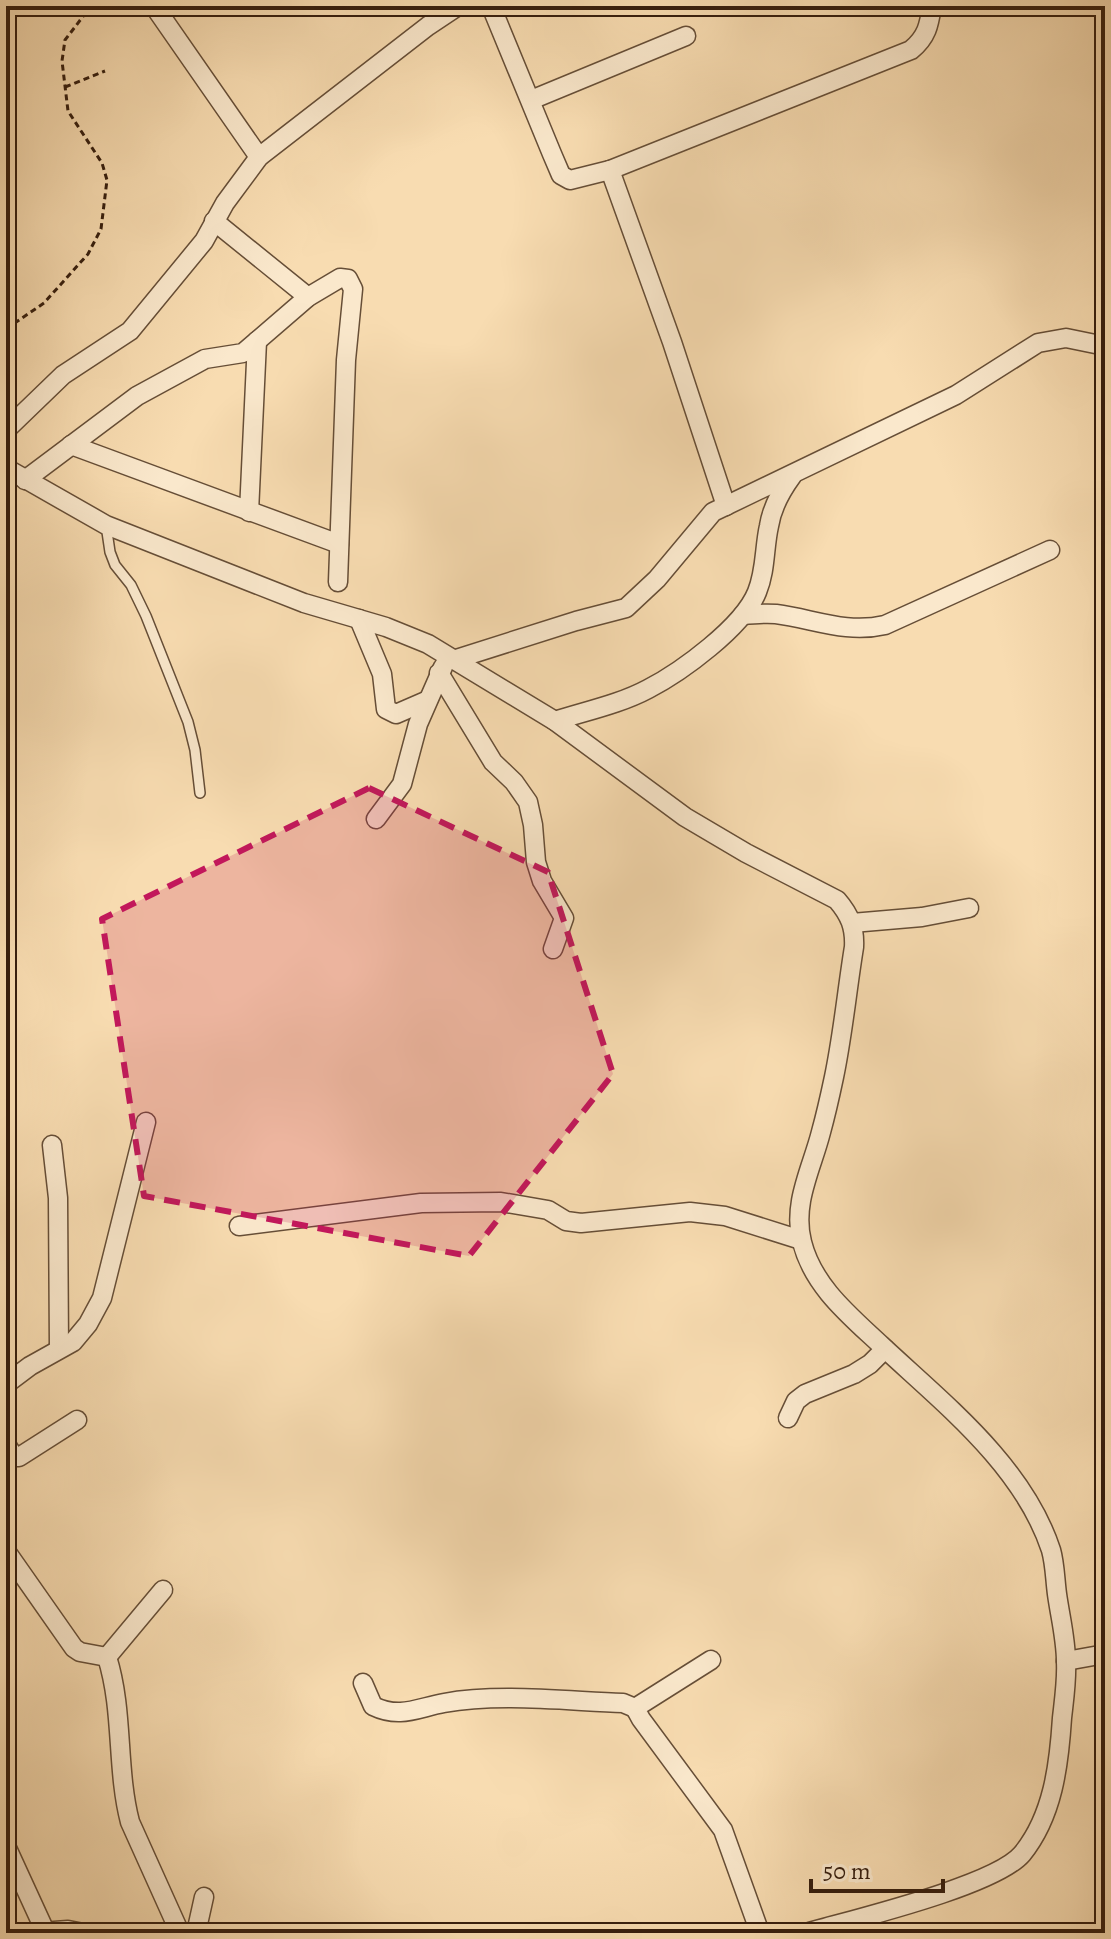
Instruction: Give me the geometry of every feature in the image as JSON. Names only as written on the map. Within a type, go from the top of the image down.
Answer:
[{"type":"street","points":[[154,6],[259,157]]},
{"type":"street","points":[[6,430],[63,375],[130,331],[204,241],[214,221],[259,157],[458,6]]},
{"type":"street","points":[[491,6],[561,175],[570,180],[610,170],[911,50],[922,41],[928,29],[932,6]]},
{"type":"street","points":[[531,100],[686,36]]},
{"type":"street","points":[[610,170],[672,342],[726,506]]},
{"type":"street","points":[[214,221],[308,297]]},
{"type":"street","points":[[25,480],[137,396],[205,359],[243,353],[308,297],[340,278],[352,283],[338,582]]},
{"type":"street","points":[[376,819],[402,784],[426,701],[447,664],[576,621],[626,608],[657,579],[713,512],[956,395],[1038,343],[1066,338],[1105,346]]},
{"type":"street","points":[[249,512],[257,341]]},
{"type":"street","points":[[71,445],[339,544]]},
{"type":"street","points":[[6,468],[106,525],[290,598],[386,627],[428,644],[447,664],[493,762],[514,782],[528,802],[536,862],[542,881],[564,920],[553,949]]},
{"type":"street","points":[[555,721],[648,689],[687,664],[743,615],[757,594],[764,569],[769,525],[779,493],[793,474]]},
{"type":"street","points":[[743,615],[773,614],[854,630],[885,625],[1050,550]]},
{"type":"street","points":[[359,619],[382,674],[386,709],[396,714],[426,701]]},
{"type":"street","points":[[447,664],[485,677],[555,721],[685,817],[837,900],[847,912],[852,923],[854,947],[838,1054],[821,1133],[802,1193],[799,1212],[801,1240],[826,1290],[958,1416],[1007,1471],[1035,1516],[1052,1554],[1066,1661],[1061,1739],[1047,1811],[1021,1856],[1003,1870],[913,1903],[806,1933]]},
{"type":"street","points":[[852,923],[922,917],[969,908]]},
{"type":"street","points":[[6,1384],[73,1342],[88,1324],[102,1298],[127,1202],[134,1160],[146,1122]]},
{"type":"street","points":[[52,1145],[58,1198],[59,1349]]},
{"type":"street","points":[[239,1226],[421,1203],[501,1202],[548,1210],[566,1221],[581,1223],[690,1212],[725,1216],[801,1240]]},
{"type":"street","points":[[788,1418],[796,1401],[805,1394],[854,1374],[885,1349]]},
{"type":"street","points":[[6,1444],[14,1457],[19,1457],[77,1420]]},
{"type":"street","points":[[6,1551],[74,1648],[107,1657]]},
{"type":"street","points":[[107,1657],[163,1590]]},
{"type":"street","points":[[1066,1661],[1105,1654]]},
{"type":"street","points":[[107,1657],[117,1698],[125,1802],[130,1822],[180,1933]]},
{"type":"street","points":[[635,1708],[711,1660]]},
{"type":"street","points":[[363,1683],[373,1706],[388,1713],[479,1699],[623,1703],[635,1708],[723,1830],[760,1933]]},
{"type":"street","points":[[6,1846],[36,1932],[68,1930],[83,1933]]},
{"type":"street","points":[[196,1933],[204,1897]]},
{"type":"lane","points":[[106,525],[115,565],[131,585],[146,616],[188,722],[200,793]]},
{"type":"path","points":[[6,329],[44,303],[88,254],[101,229],[107,180],[102,163],[71,119],[62,61],[65,40],[91,6]]},
{"type":"path","points":[[65,87],[105,71]]},
{"type":"path","points":[[6,1693],[9,1704],[6,1710]]},
{"type":"highlighted area","points":[[369,788],[548,872],[613,1074],[469,1256],[144,1196],[102,919]]}]
